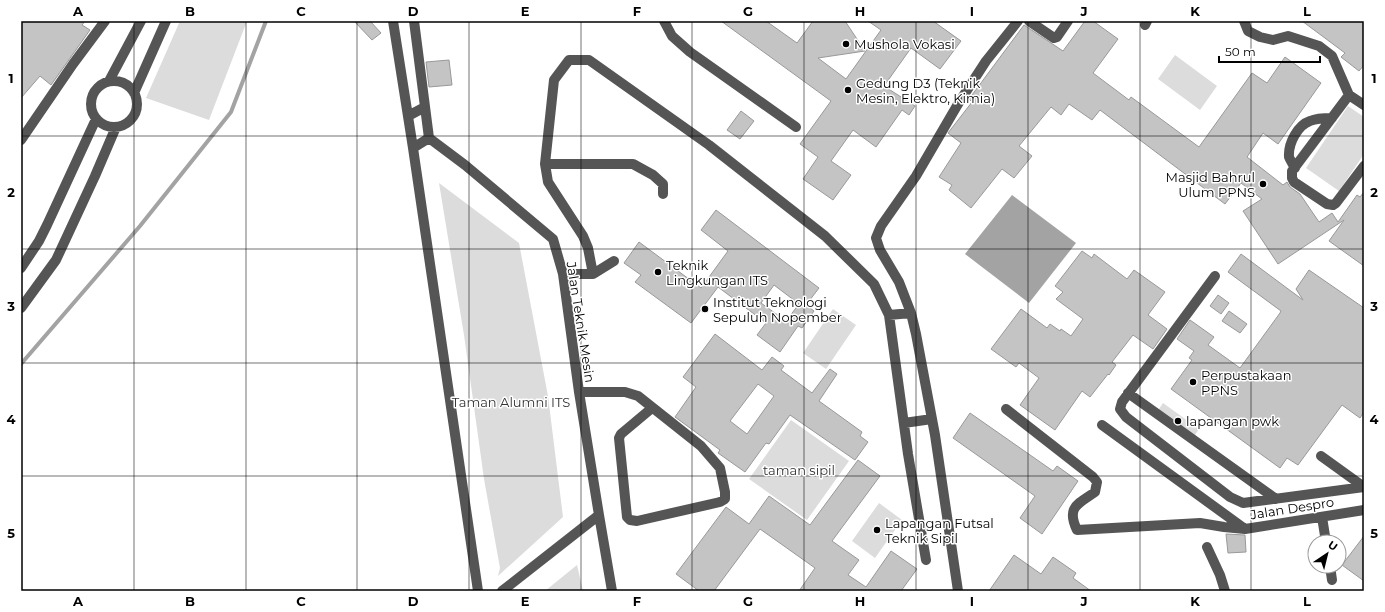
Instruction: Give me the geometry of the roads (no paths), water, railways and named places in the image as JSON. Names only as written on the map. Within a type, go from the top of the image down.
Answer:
[{"type":"street","points":[[21,140],[73,64],[105,21]]},
{"type":"street","points":[[109,81],[141,21]]},
{"type":"street","points":[[134,93],[166,21]]},
{"type":"street","points":[[393,21],[478,591]]},
{"type":"street","points":[[413,148],[429,138],[414,21]]},
{"type":"street","points":[[664,21],[672,36],[690,52],[796,127]]},
{"type":"street","points":[[958,591],[932,419],[916,334],[911,313],[899,282],[880,250],[876,238],[881,226],[916,176],[958,104],[986,61],[1018,21]]},
{"type":"street","points":[[1029,21],[1054,38],[1057,37],[1068,21]]},
{"type":"street","points":[[1244,21],[1248,31],[1260,37],[1273,40],[1288,36],[1319,46],[1332,56],[1349,95],[1364,105]]},
{"type":"street","points":[[593,274],[588,248],[583,236],[548,182],[544,164],[554,80],[569,60],[589,60],[710,145],[825,236],[874,284],[889,315],[904,423],[926,560]]},
{"type":"street","points":[[109,81],[125,84],[134,93],[137,101],[136,110],[132,118],[125,124],[116,127],[105,125],[96,119],[92,110],[91,101],[94,92],[100,85],[109,81]]},
{"type":"street","points":[[1349,95],[1292,171],[1292,178],[1294,182],[1327,204],[1331,205],[1336,203],[1364,166]]},
{"type":"street","points":[[408,116],[425,107]]},
{"type":"street","points":[[1295,168],[1289,157],[1290,148],[1293,138],[1302,125],[1311,120],[1332,118]]},
{"type":"street","points":[[21,268],[48,225],[96,119]]},
{"type":"street","points":[[21,308],[56,260],[116,127]]},
{"type":"street","name":"Jalan Teknik Mesin","points":[[429,138],[465,165],[553,239],[563,274],[579,392],[612,591]]},
{"type":"street","points":[[544,164],[633,164],[653,175],[663,184],[663,194]]},
{"type":"street","points":[[563,274],[593,274],[614,261]]},
{"type":"street","points":[[1215,276],[1128,393],[1122,402],[1120,409],[1126,417],[1230,497],[1243,503],[1364,487]]},
{"type":"street","points":[[889,315],[911,313]]},
{"type":"street","points":[[579,392],[625,392],[638,396],[701,446],[720,468],[726,492],[725,499],[720,502],[637,521],[630,520],[627,517],[619,438],[621,434],[652,408]]},
{"type":"street","points":[[1128,393],[1276,499]]},
{"type":"street","name":"Jalan Despro","points":[[1006,409],[1093,477],[1097,482],[1095,492],[1080,502],[1073,510],[1072,520],[1076,530],[1200,523],[1245,529],[1364,510]]},
{"type":"street","points":[[904,423],[932,419]]},
{"type":"street","points":[[1102,425],[1245,529]]},
{"type":"street","points":[[1321,456],[1364,487]]},
{"type":"street","points":[[502,591],[599,515]]},
{"type":"street","points":[[1322,517],[1325,534]]},
{"type":"street","points":[[1207,547],[1220,575],[1225,591]]},
{"type":"street","points":[[1331,574],[1332,580]]},
{"type":"waterway","points":[[21,364],[140,226],[231,112],[266,21]]},
{"type":"place","name":"Mushola Vokasi","points":[[846,44]]},
{"type":"place","name":"Gedung D3 (Teknik Mesin, Elektro, Kimia)","points":[[848,90]]},
{"type":"place","name":"Masjid Bahrul Ulum PPNS","points":[[1263,184]]},
{"type":"place","name":"Teknik Lingkungan ITS","points":[[658,272]]},
{"type":"place","name":"Institut Teknologi Sepuluh Nopember","points":[[705,309]]},
{"type":"place","name":"Perpustakaan PPNS","points":[[1193,382]]},
{"type":"place","name":"lapangan pwk","points":[[1178,421]]},
{"type":"place","name":"Lapangan Futsal Teknik Sipil","points":[[877,530]]},
{"type":"park label","name":"Taman Alumni ITS","points":[[511,402]]},
{"type":"park label","name":"taman sipil","points":[[799,470]]}]
